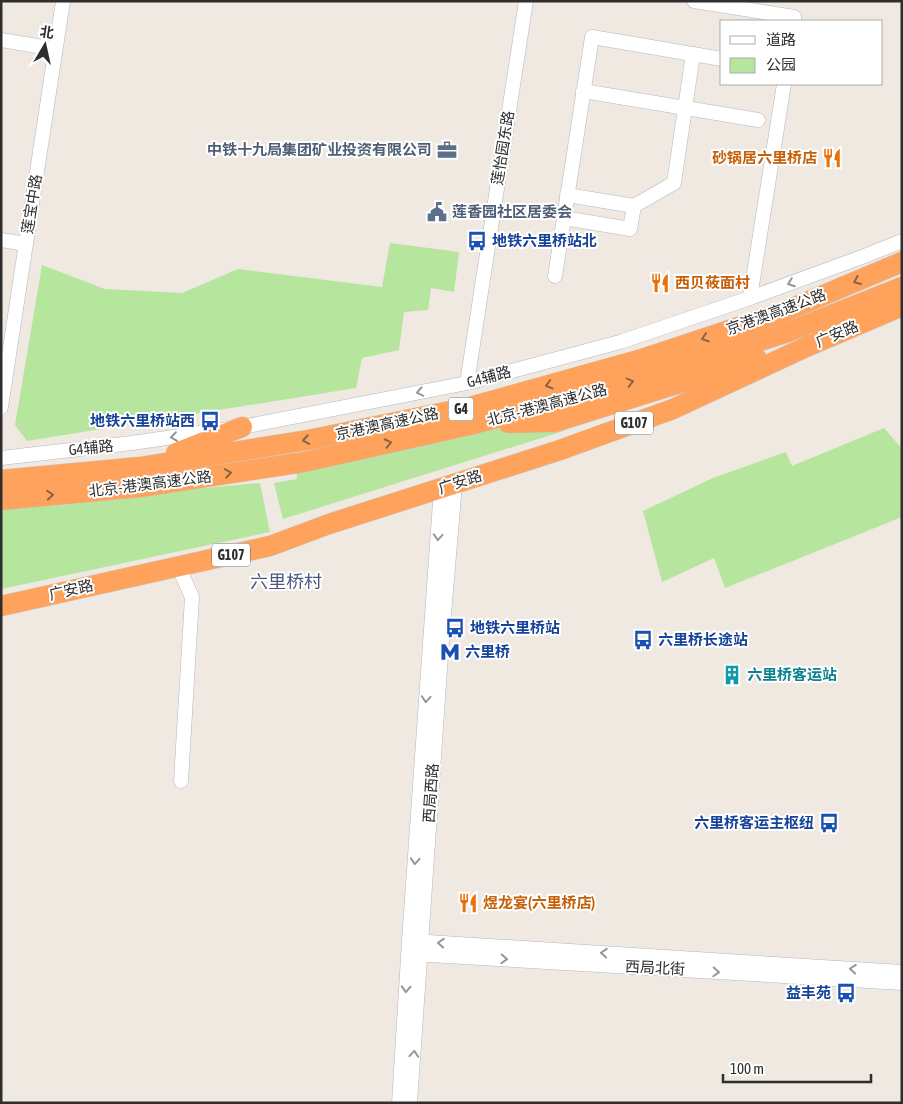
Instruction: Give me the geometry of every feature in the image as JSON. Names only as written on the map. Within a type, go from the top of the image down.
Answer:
[{"type":"highway","name":"京港澳高速公路","points":[[1,480],[140,467],[308,440],[470,407],[642,359],[772,316],[902,262]]},
{"type":"highway","name":"北京-港澳高速公路","points":[[1,500],[141,487],[304,462],[474,424],[648,378],[788,332],[902,287]]},
{"type":"highway","name":"广安路","points":[[1,606],[270,546],[330,524],[560,450],[673,409],[806,347],[902,306]]},
{"type":"highway","points":[[474,424],[555,422],[748,361],[806,347]]},
{"type":"highway","points":[[140,467],[242,427]]},
{"type":"street","name":"莲宝中路","points":[[1,407],[63,1]]},
{"type":"street","name":"莲怡园东路","points":[[468,383],[526,1]]},
{"type":"street","points":[[694,1],[794,17],[794,20]]},
{"type":"street","points":[[555,276],[592,37],[720,59]]},
{"type":"street","points":[[1,40],[55,49]]},
{"type":"street","points":[[567,195],[634,206],[674,183],[693,54]]},
{"type":"street","points":[[750,298],[784,85]]},
{"type":"street","points":[[583,91],[758,120]]},
{"type":"street","points":[[564,218],[630,229],[634,206]]},
{"type":"street","points":[[1,240],[26,244]]},
{"type":"street","name":"G4辅路","points":[[1,458],[132,443],[242,427],[468,383],[620,342],[750,298],[862,257],[902,240]]},
{"type":"street","name":"西局西路","points":[[399,1103],[415,947],[448,486]]},
{"type":"street","points":[[178,566],[192,597],[181,781]]},
{"type":"street","name":"西局西路","points":[[410,1103],[415,947]]},
{"type":"street","name":"西局北街","points":[[415,947],[902,972]]},
{"type":"street","name":"西局北街","points":[[415,947],[902,983]]},
{"type":"green space","points":[[390,243],[459,252],[454,292],[431,288],[428,310],[404,312],[399,350],[362,358],[356,388],[27,441],[15,425],[42,265],[105,289],[182,293],[238,269],[382,287]]},
{"type":"green space","points":[[562,424],[567,430],[283,519],[274,483],[297,479],[296,467],[401,450],[496,429]]},
{"type":"green space","points":[[884,428],[902,449],[902,517],[725,588],[714,558],[662,582],[643,511],[713,478],[786,452],[792,466]]},
{"type":"green space","points":[[260,483],[270,532],[1,589],[1,507]]},
{"type":"place","name":"中铁十九局集团矿业投资有限公司","points":[[447,150]]},
{"type":"place","name":"砂锅居六里桥店","points":[[832,158]]},
{"type":"place","name":"莲香园社区居委会","points":[[437,212]]},
{"type":"place","name":"地铁六里桥站北","points":[[477,241]]},
{"type":"place","name":"西贝莜面村","points":[[660,283]]},
{"type":"place","name":"地铁六里桥站西","points":[[210,421]]},
{"type":"place","name":"地铁六里桥站","points":[[455,628]]},
{"type":"place","name":"六里桥长途站","points":[[643,640]]},
{"type":"place","name":"六里桥","points":[[450,652]]},
{"type":"place","name":"六里桥客运站","points":[[732,675]]},
{"type":"place","name":"六里桥客运主枢纽","points":[[829,823]]},
{"type":"place","name":"煜龙宴(六里桥店)","points":[[468,903]]},
{"type":"place","name":"益丰苑","points":[[846,993]]},
{"type":"district","name":"六里桥村","points":[[286,582]]}]
